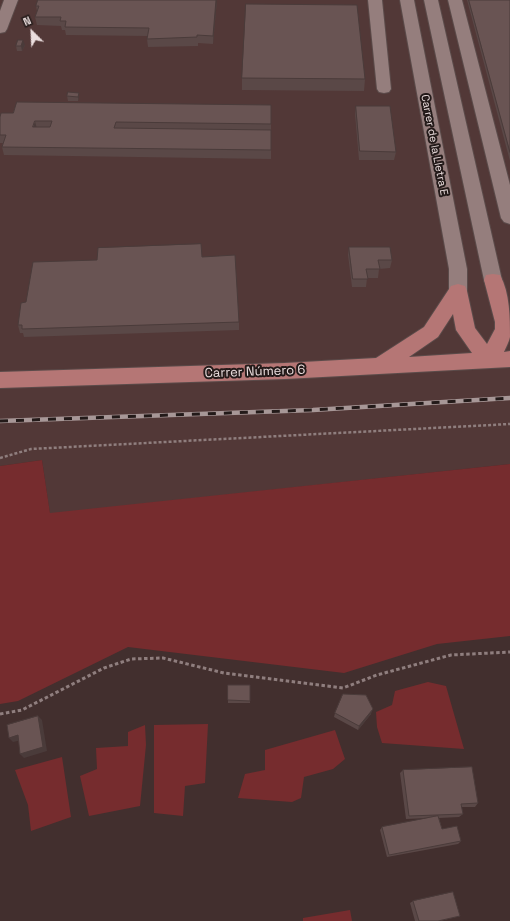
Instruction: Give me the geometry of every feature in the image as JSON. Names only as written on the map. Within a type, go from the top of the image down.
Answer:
[{"type":"main road","points":[[493,280],[510,294]]},
{"type":"main road","points":[[458,291],[466,330],[489,361],[505,329],[505,322],[493,280]]},
{"type":"main road","points":[[378,367],[431,332],[458,291]]},
{"type":"main road","name":"Carrer Número 6","points":[[0,380],[107,378],[378,367],[510,359]]},
{"type":"street","points":[[0,29],[11,0]]},
{"type":"street","points":[[384,89],[375,0],[400,0]]},
{"type":"street","name":"Carrer de la Lletra E","points":[[400,0],[458,269],[458,291]]},
{"type":"street","points":[[431,0],[493,280]]},
{"type":"street","points":[[455,0],[510,218]]},
{"type":"path","points":[[0,458],[30,449],[510,424]]},
{"type":"path","points":[[0,714],[22,710],[104,668],[131,659],[163,658],[224,672],[343,688],[377,675],[451,655],[510,652]]},
{"type":"shaded area","points":[[0,0],[510,0],[510,464],[50,514],[42,460],[0,466]]},
{"type":"shaded area","points":[[42,460],[50,513],[510,464],[510,636],[437,644],[344,673],[128,647],[18,701],[0,704],[0,466]]},
{"type":"shaded area","points":[[428,682],[446,686],[464,749],[382,743],[377,727],[376,712],[392,705],[395,691]]},
{"type":"shaded area","points":[[208,724],[205,783],[185,786],[183,816],[154,813],[154,725]]},
{"type":"shaded area","points":[[145,725],[146,745],[140,806],[89,816],[80,776],[97,769],[96,748],[128,746],[128,732]]},
{"type":"shaded area","points":[[335,730],[345,759],[333,769],[304,777],[301,798],[292,802],[238,798],[245,774],[265,770],[265,750]]},
{"type":"shaded area","points":[[62,757],[71,817],[31,831],[28,805],[15,770]]},
{"type":"shaded area","points":[[350,910],[352,921],[303,921],[303,918]]},
{"type":"building","points":[[38,0],[216,0],[213,36],[197,35],[197,37],[147,39],[149,28],[65,27],[66,21],[60,21],[61,17],[35,17],[39,6],[36,6]]},
{"type":"building","points":[[469,0],[510,0],[510,152]]},
{"type":"building","points":[[246,4],[357,5],[365,79],[242,78]]},
{"type":"building","points":[[18,40],[23,40],[21,46],[16,46]]},
{"type":"building","points":[[68,92],[79,93],[78,97],[67,96]]},
{"type":"building","points":[[17,102],[271,105],[271,124],[116,122],[114,128],[271,130],[271,150],[2,147],[6,135],[0,135],[1,113],[13,113]],"holes":[[[35,121],[52,121],[50,127],[33,127]]]},
{"type":"building","points":[[356,106],[390,106],[396,152],[360,151]]},
{"type":"building","points":[[201,244],[202,257],[235,255],[239,322],[22,329],[22,325],[18,325],[21,303],[26,302],[33,262],[97,260],[98,248]]},
{"type":"building","points":[[349,247],[390,247],[392,260],[378,260],[380,269],[366,269],[368,279],[353,279]]},
{"type":"building","points":[[228,685],[250,685],[250,701],[228,700]]},
{"type":"building","points":[[343,694],[366,695],[373,709],[359,726],[335,713]]},
{"type":"building","points":[[38,716],[43,747],[20,754],[18,735],[9,738],[7,725]]},
{"type":"building","points":[[472,767],[478,803],[461,804],[463,814],[409,816],[403,770]]},
{"type":"building","points":[[438,816],[442,829],[457,826],[461,841],[389,855],[382,827]]},
{"type":"building","points":[[453,892],[460,916],[438,921],[419,921],[413,901]]},
{"type":"railway","points":[[0,421],[313,410],[510,398]]}]
